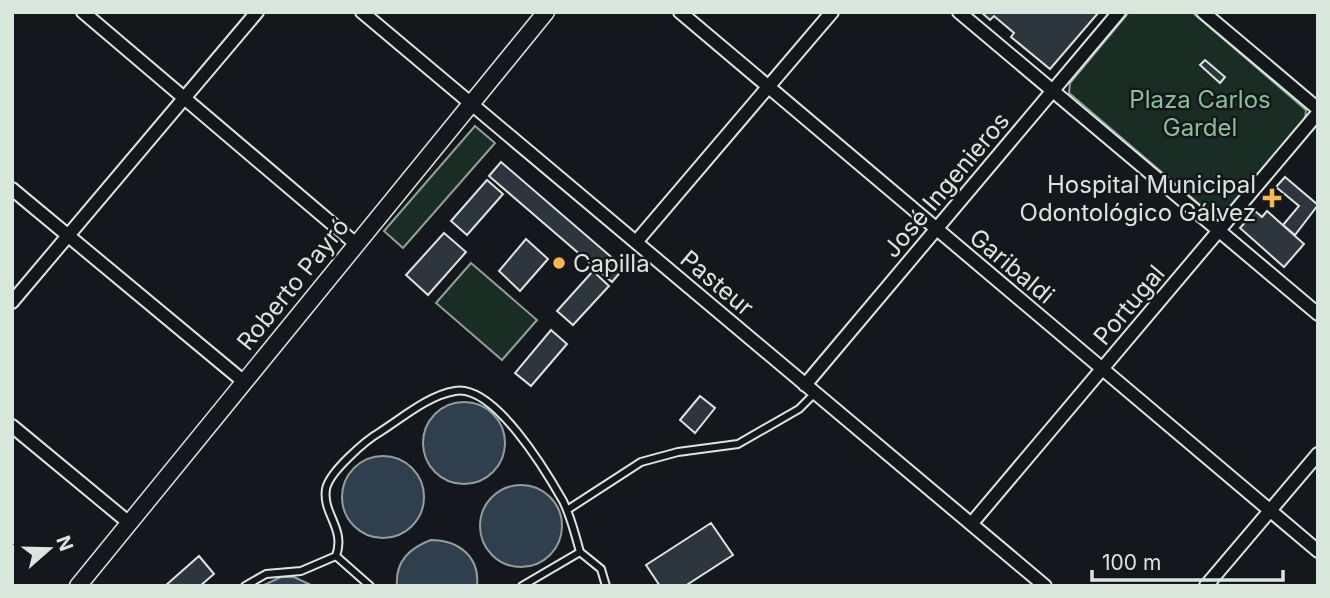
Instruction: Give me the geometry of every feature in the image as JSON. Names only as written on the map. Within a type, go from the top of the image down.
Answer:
[{"type":"street","points":[[83,12],[356,244]]},
{"type":"street","points":[[12,302],[186,100],[257,12]]},
{"type":"street","name":"Pasteur","points":[[362,12],[1043,585]]},
{"type":"street","name":"Roberto Payró","points":[[81,584],[128,522],[546,12]]},
{"type":"street","name":"Garibaldi","points":[[680,12],[1318,551]]},
{"type":"street","points":[[636,243],[832,12]]},
{"type":"street","points":[[958,12],[1318,314]]},
{"type":"street","name":"José Ingenieros","points":[[810,389],[936,229],[1119,12]]},
{"type":"street","points":[[1203,12],[1318,111]]},
{"type":"street","name":"Portugal","points":[[972,523],[1318,111]]},
{"type":"street","points":[[12,189],[243,381]]},
{"type":"street","points":[[12,426],[128,522]]},
{"type":"street","points":[[1206,586],[1318,454]]},
{"type":"lane","points":[[567,510],[641,462],[678,452],[738,444],[800,409],[810,389]]},
{"type":"lane","points":[[245,586],[266,574],[301,570],[336,556],[340,545],[338,528],[328,507],[326,489],[335,472],[373,436],[430,400],[455,391],[468,391],[484,398],[502,414],[567,510],[580,552],[589,556],[601,569],[606,586]]},
{"type":"lane","points":[[522,586],[580,552]]},
{"type":"lane","points":[[336,556],[370,586]]},
{"type":"green space","name":"Plaza Carlos Gardel","points":[[1129,12],[1192,12],[1306,110],[1305,120],[1223,216],[1212,215],[1069,93],[1070,83]]},
{"type":"green space","points":[[475,126],[495,143],[403,248],[384,231]]},
{"type":"green space","points":[[471,263],[537,320],[502,360],[436,303]]},
{"type":"water","points":[[464,402],[480,406],[493,414],[501,427],[505,443],[501,459],[493,472],[480,480],[464,484],[448,480],[435,472],[427,459],[423,443],[427,427],[435,414],[448,406]]},
{"type":"water","points":[[383,456],[399,460],[412,468],[420,481],[424,497],[420,513],[412,526],[399,534],[383,538],[367,534],[354,526],[346,513],[342,497],[346,481],[354,468],[367,460]]},
{"type":"water","points":[[521,485],[537,489],[550,497],[558,510],[562,526],[558,542],[550,555],[537,563],[521,567],[505,563],[492,555],[484,542],[480,526],[484,510],[492,497],[505,489]]},
{"type":"water","points":[[431,540],[450,543],[471,558],[477,575],[477,586],[397,586],[398,570],[405,557],[416,547]]},
{"type":"water","points":[[281,577],[294,577],[313,586],[262,586]]},
{"type":"building","points":[[981,12],[1099,12],[1050,69],[1011,37],[1014,33],[994,16],[990,20]]},
{"type":"building","points":[[1205,60],[1225,77],[1220,83],[1200,65]]},
{"type":"building","points":[[501,162],[624,268],[612,282],[489,176]]},
{"type":"building","points":[[1285,177],[1318,205],[1295,235],[1283,225],[1299,206],[1276,187]]},
{"type":"building","points":[[487,180],[503,194],[467,235],[451,221]]},
{"type":"building","points":[[1255,211],[1262,217],[1267,211],[1304,244],[1284,267],[1240,228]]},
{"type":"building","points":[[444,233],[466,252],[428,295],[406,275]]},
{"type":"building","points":[[526,239],[548,259],[520,291],[499,271]]},
{"type":"building","points":[[593,271],[609,286],[573,325],[557,311]]},
{"type":"building","points":[[551,330],[567,344],[531,386],[515,373]]},
{"type":"building","points":[[700,396],[715,408],[695,433],[680,420]]},
{"type":"building","points":[[711,523],[733,555],[685,586],[660,586],[646,565]]},
{"type":"building","points":[[199,556],[214,574],[200,586],[165,586]]},
{"type":"place","name":"Hospital Municipal Odontológico Gálvez","points":[[1272,198]]},
{"type":"place","name":"Capilla","points":[[559,263]]}]
